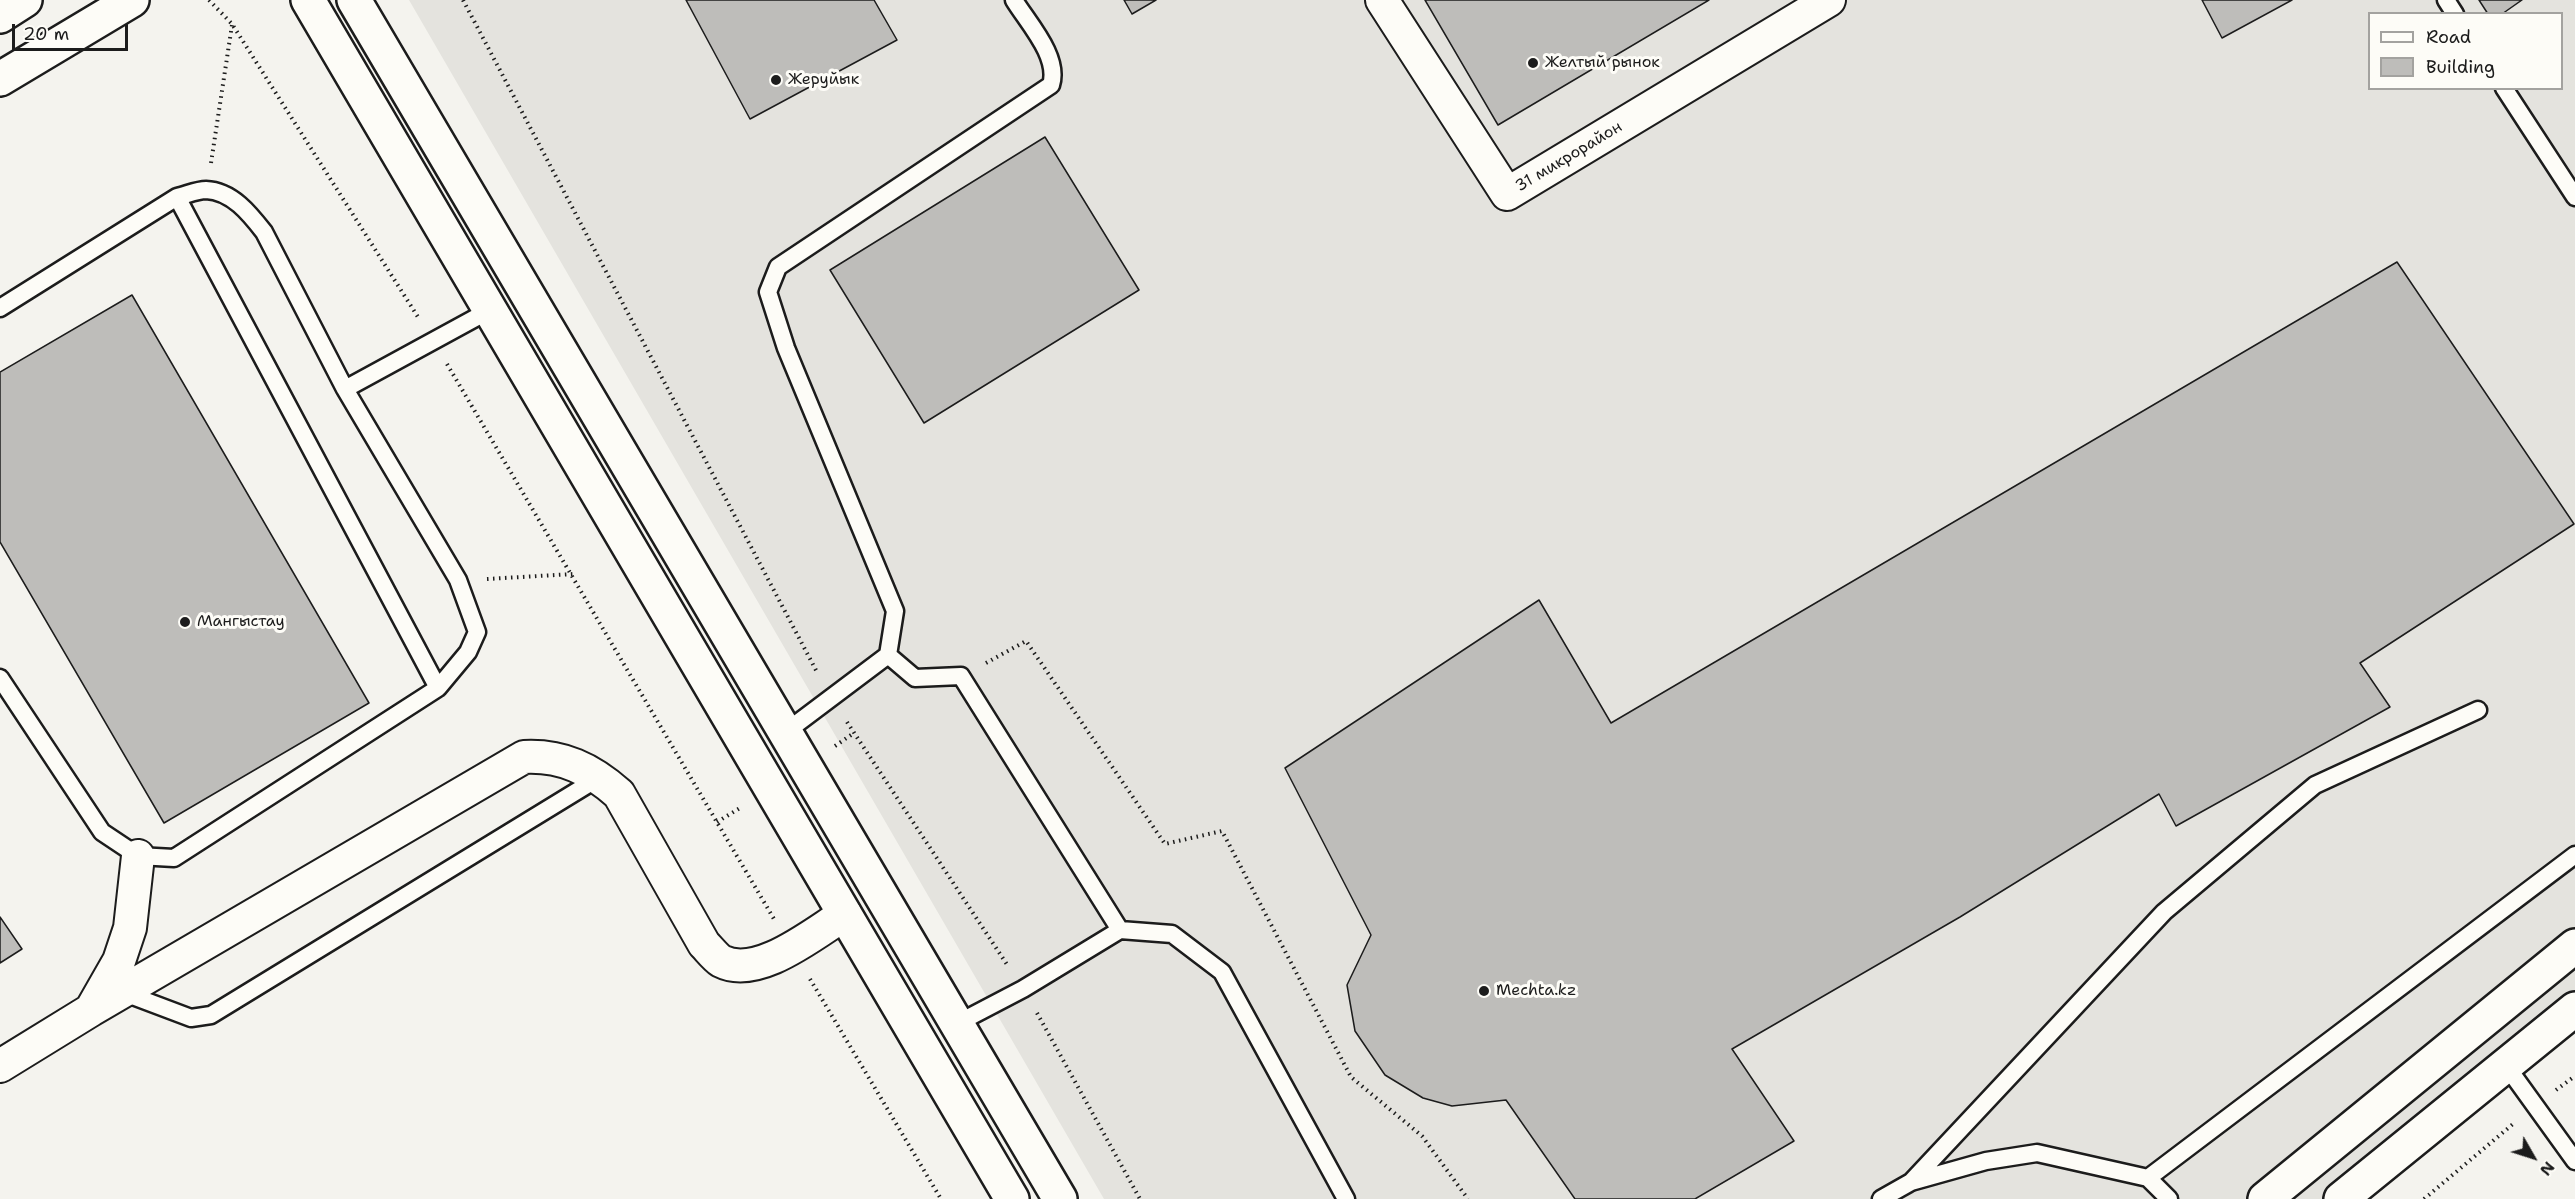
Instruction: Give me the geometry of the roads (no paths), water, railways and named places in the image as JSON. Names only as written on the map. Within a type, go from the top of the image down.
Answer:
[{"type":"main road","points":[[0,16],[25,0]]},
{"type":"main road","points":[[0,79],[132,0]]},
{"type":"main road","points":[[308,0],[1012,1199]]},
{"type":"main road","points":[[354,0],[787,731],[1060,1199]]},
{"type":"main road","points":[[2265,1199],[2575,946]]},
{"type":"main road","points":[[2341,1199],[2575,1009]]},
{"type":"street","name":"31 микрорайон","points":[[1382,0],[1507,194],[1829,0]]},
{"type":"street","points":[[0,1066],[91,1010],[524,757],[547,756],[573,763],[600,777],[619,794],[705,944],[721,960],[746,966],[773,958],[845,914]]},
{"type":"street","points":[[91,1010],[119,961],[130,928],[138,856]]},
{"type":"lane","points":[[787,731],[888,655],[895,611],[786,348],[768,292],[778,267],[1051,85],[1055,73],[1049,57],[1014,0]]},
{"type":"lane","points":[[2505,90],[2575,197]]},
{"type":"lane","points":[[0,308],[177,197],[207,190],[234,200],[250,214],[264,232],[345,389],[458,580],[477,632],[468,652],[438,688],[174,858],[138,856],[102,832],[0,678]]},
{"type":"lane","points":[[177,197],[438,688]]},
{"type":"lane","points":[[345,389],[490,310]]},
{"type":"lane","points":[[888,655],[915,678],[961,676],[1120,930]]},
{"type":"lane","points":[[1911,1182],[2164,912],[2315,785],[2478,710]]},
{"type":"lane","points":[[122,992],[191,1018],[211,1015],[600,777]]},
{"type":"lane","points":[[2148,1178],[2575,855]]},
{"type":"lane","points":[[958,1023],[1023,989],[1120,930],[1172,934],[1222,972],[1346,1199]]},
{"type":"lane","points":[[2505,1064],[2575,1161]]},
{"type":"lane","points":[[1881,1199],[1911,1182],[1986,1161],[2037,1153],[2148,1178],[2169,1199]]},
{"type":"place","name":"Желтый рынок","points":[[1533,63]]},
{"type":"place","name":"Жеруйык","points":[[776,80]]},
{"type":"place","name":"Мангыстау","points":[[185,622]]},
{"type":"place","name":"Mechta.kz","points":[[1484,991]]}]
